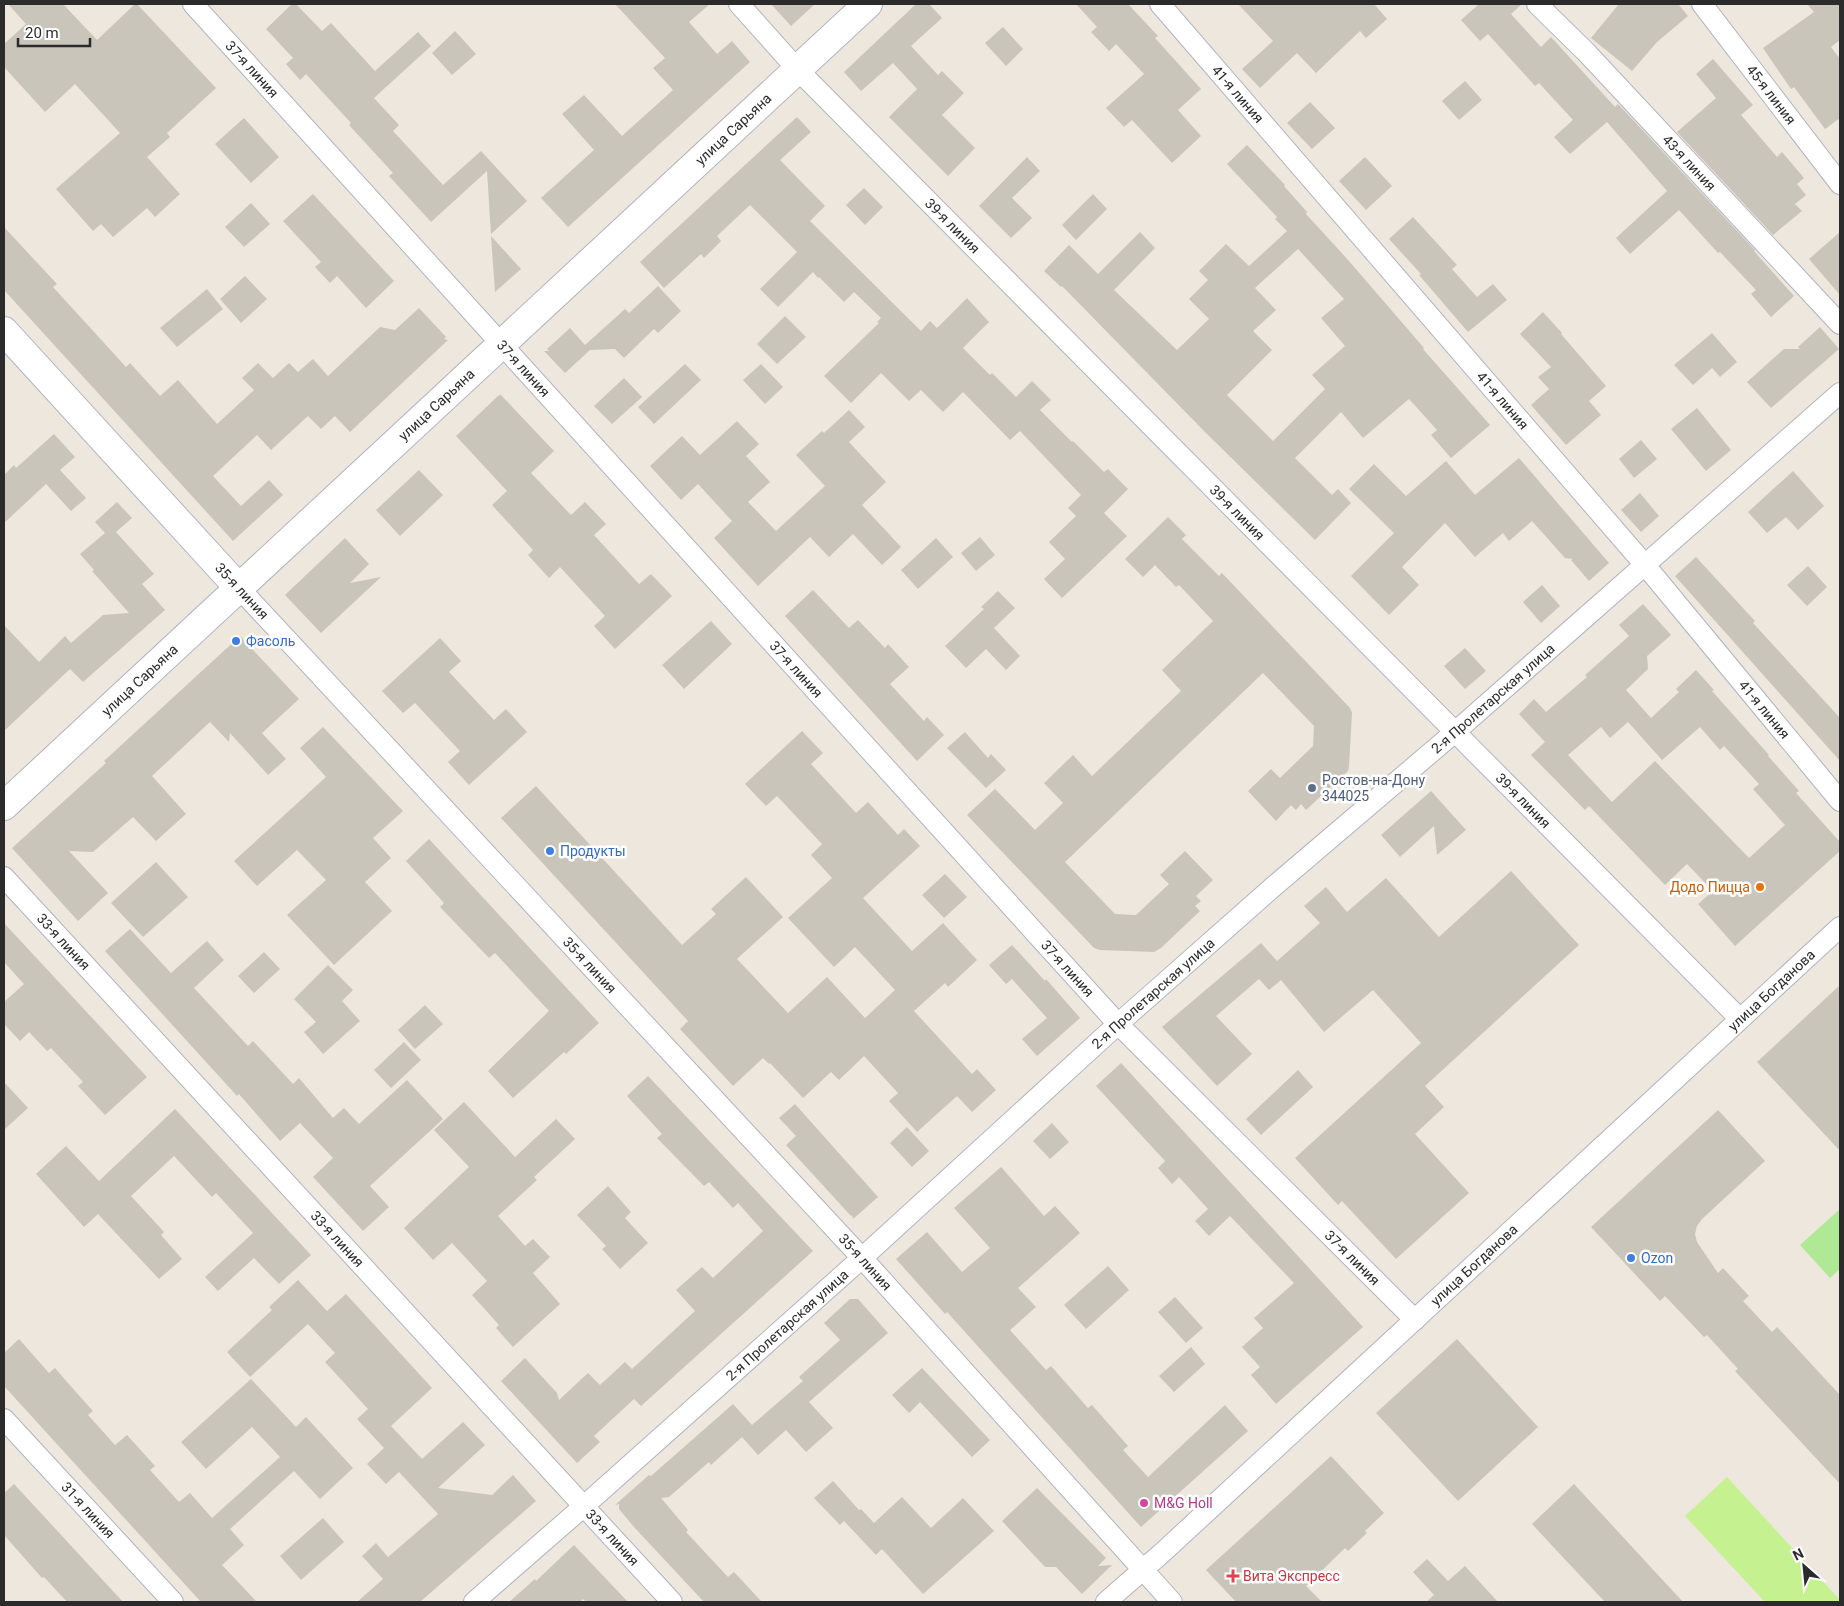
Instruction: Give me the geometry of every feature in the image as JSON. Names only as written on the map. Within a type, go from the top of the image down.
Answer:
[{"type":"main road","name":"улица Сарьяна","points":[[4,806],[868,4]]},
{"type":"main road","name":"35-я линия","points":[[4,331],[239,588]]},
{"type":"street","name":"37-я линия","points":[[192,4],[1118,1024],[1415,1320]]},
{"type":"street","name":"39-я линия","points":[[739,4],[797,69],[1740,1020]]},
{"type":"street","name":"41-я линия","points":[[1160,4],[1645,565],[1840,801]]},
{"type":"street","name":"43-я линия","points":[[1537,4],[1599,66],[1840,324]]},
{"type":"street","name":"45-я линия","points":[[1702,4],[1840,184]]},
{"type":"street","name":"2-я Пролетарская улица","points":[[474,1602],[862,1258],[1118,1024],[1273,887],[1456,732],[1840,393]]},
{"type":"street","name":"35-я линия","points":[[239,588],[862,1258],[1172,1602]]},
{"type":"street","name":"33-я линия","points":[[4,876],[672,1602]]},
{"type":"street","name":"улица Богданова","points":[[1106,1602],[1143,1571],[1840,927]]},
{"type":"street","name":"31-я линия","points":[[4,1418],[173,1602]]},
{"type":"green space","points":[[1840,1209],[1840,1269],[1830,1278],[1800,1245]]},
{"type":"green space","points":[[1727,1477],[1840,1602],[1765,1602],[1685,1516]]},
{"type":"building","points":[[8,4],[63,4],[97,40],[137,4],[216,88],[167,133],[170,137],[147,157],[180,194],[155,217],[147,208],[113,237],[101,224],[93,231],[56,189],[120,133],[75,84],[45,112],[4,67],[4,44],[26,24]]},
{"type":"building","points":[[292,4],[296,4],[322,31],[331,23],[375,71],[418,32],[431,46],[374,98],[399,125],[393,131],[443,185],[481,151],[527,201],[491,234],[487,171],[431,222],[389,176],[393,173],[349,125],[351,123],[306,74],[300,80],[286,64],[293,58],[266,29]]},
{"type":"building","points":[[615,4],[710,4],[689,22],[717,54],[732,41],[750,62],[568,227],[541,198],[594,150],[562,114],[584,95],[622,136],[673,90],[653,68],[665,58]]},
{"type":"building","points":[[771,4],[815,4],[791,26]]},
{"type":"building","points":[[916,4],[929,4],[942,18],[911,46],[938,75],[942,71],[964,93],[942,115],[975,148],[948,176],[889,117],[917,89],[893,63],[861,91],[844,72]]},
{"type":"building","points":[[1076,4],[1128,4],[1158,36],[1155,38],[1201,89],[1178,110],[1201,136],[1172,163],[1132,120],[1124,127],[1106,108],[1144,74],[1116,44],[1109,51],[1091,32],[1097,27]]},
{"type":"building","points":[[1238,4],[1374,4],[1387,19],[1366,38],[1360,31],[1316,73],[1297,53],[1260,88],[1242,69],[1273,41]]},
{"type":"building","points":[[1479,4],[1522,4],[1511,14],[1541,47],[1551,37],[1615,107],[1618,104],[1755,250],[1794,296],[1771,317],[1751,294],[1756,290],[1720,252],[1718,253],[1679,210],[1630,254],[1616,238],[1667,191],[1607,122],[1570,154],[1554,137],[1573,120],[1539,83],[1535,86],[1488,34],[1480,41],[1461,20]]},
{"type":"building","points":[[1619,4],[1678,4],[1688,16],[1657,42],[1632,71],[1591,38]]},
{"type":"building","points":[[1807,4],[1840,4],[1840,40],[1831,47],[1840,59],[1840,118],[1825,129],[1794,87],[1791,89],[1763,48],[1814,12]]},
{"type":"building","points":[[1003,27],[1023,49],[1006,66],[985,43]]},
{"type":"building","points":[[455,31],[476,54],[452,75],[432,53]]},
{"type":"building","points":[[1713,59],[1753,105],[1741,115],[1777,157],[1782,152],[1804,178],[1797,184],[1806,195],[1795,204],[1802,211],[1773,235],[1677,132],[1716,98],[1696,74]]},
{"type":"building","points":[[1465,81],[1482,100],[1459,120],[1442,101]]},
{"type":"building","points":[[1310,102],[1335,128],[1312,149],[1287,123]]},
{"type":"building","points":[[797,117],[811,132],[780,160],[825,206],[810,221],[921,331],[930,321],[937,328],[967,298],[989,322],[963,348],[1016,397],[1032,381],[1051,400],[1040,410],[1104,472],[1108,469],[1128,489],[1104,513],[1127,536],[1062,598],[1044,579],[1065,559],[1049,542],[1076,516],[1068,508],[1081,495],[1020,431],[1010,440],[963,392],[943,412],[921,390],[909,401],[881,373],[851,403],[824,376],[879,323],[877,322],[881,318],[854,292],[844,302],[813,272],[778,307],[760,289],[797,252],[750,205],[717,236],[721,241],[704,258],[701,254],[664,288],[640,262]]},
{"type":"building","points":[[244,118],[279,157],[251,183],[215,144]]},
{"type":"building","points":[[1247,145],[1285,185],[1307,212],[1306,214],[1349,261],[1490,425],[1451,458],[1431,435],[1437,430],[1409,399],[1363,438],[1341,412],[1295,458],[1332,495],[1338,489],[1351,503],[1315,540],[1206,433],[1062,286],[1044,271],[1069,245],[1098,274],[1140,232],[1155,248],[1114,290],[1177,350],[1209,319],[1189,299],[1208,280],[1199,271],[1226,244],[1249,266],[1287,231],[1275,219],[1277,217],[1227,164]],"holes":[[[1298,249],[1344,299],[1321,318],[1345,346],[1312,375],[1325,389],[1273,441],[1227,395],[1272,350],[1253,331],[1276,310],[1255,288]]]},
{"type":"building","points":[[1027,157],[1040,171],[1012,198],[1032,218],[1011,238],[979,206]]},
{"type":"building","points":[[1365,157],[1392,186],[1366,210],[1339,181]]},
{"type":"building","points":[[864,188],[883,207],[865,225],[846,205]]},
{"type":"building","points":[[313,194],[394,281],[366,308],[337,276],[330,283],[315,267],[321,262],[283,221]]},
{"type":"building","points":[[1093,194],[1107,209],[1076,240],[1062,225]]},
{"type":"building","points":[[251,203],[270,224],[244,247],[225,227]]},
{"type":"building","points":[[1413,217],[1457,265],[1452,269],[1477,297],[1493,284],[1507,300],[1468,332],[1419,275],[1421,274],[1389,239]]},
{"type":"building","points":[[4,227],[57,284],[53,287],[126,367],[130,363],[160,396],[178,380],[217,424],[254,390],[242,378],[258,363],[273,378],[289,363],[298,372],[313,359],[328,376],[380,327],[395,330],[419,308],[446,337],[444,339],[448,340],[350,432],[335,416],[321,429],[308,416],[271,450],[257,435],[213,476],[241,506],[269,480],[283,495],[233,541],[4,290]]},
{"type":"building","points":[[1840,232],[1840,295],[1809,259]]},
{"type":"building","points":[[491,236],[521,269],[495,292]]},
{"type":"building","points":[[245,276],[267,299],[241,323],[220,299]]},
{"type":"building","points":[[658,286],[681,311],[658,333],[654,329],[624,358],[615,349],[590,350],[565,373],[544,351],[549,351],[547,349],[570,328],[585,345],[625,309],[629,313]]},
{"type":"building","points":[[207,289],[223,309],[177,347],[160,328]]},
{"type":"building","points":[[1543,312],[1606,386],[1589,401],[1601,415],[1566,445],[1531,405],[1549,389],[1538,377],[1551,367],[1520,334]]},
{"type":"building","points":[[785,316],[806,337],[777,364],[757,344]]},
{"type":"building","points":[[1820,327],[1839,349],[1771,408],[1747,382],[1784,349],[1800,349],[1798,347]]},
{"type":"building","points":[[1712,333],[1737,362],[1720,377],[1712,368],[1693,385],[1674,365]]},
{"type":"building","points":[[685,364],[701,380],[654,424],[638,407]]},
{"type":"building","points":[[761,364],[783,387],[765,404],[743,380]]},
{"type":"building","points":[[624,378],[642,397],[612,424],[594,406]]},
{"type":"building","points":[[500,394],[554,451],[531,473],[571,515],[585,502],[606,524],[594,535],[639,584],[651,574],[672,596],[615,649],[594,626],[605,616],[560,567],[549,578],[528,555],[533,550],[492,505],[507,491],[456,436]]},
{"type":"building","points":[[1697,408],[1731,450],[1706,471],[1671,429]]},
{"type":"building","points":[[849,410],[865,427],[849,442],[886,482],[862,505],[901,547],[882,565],[853,534],[829,557],[810,537],[758,586],[714,538],[732,521],[698,484],[681,500],[650,466],[682,436],[700,455],[737,421],[759,444],[746,456],[770,482],[748,502],[776,531],[825,486],[796,455]]},
{"type":"building","points":[[54,434],[75,457],[60,470],[86,498],[71,511],[46,484],[4,523],[4,475],[14,465],[16,468]]},
{"type":"building","points":[[1641,440],[1657,459],[1634,478],[1619,459]]},
{"type":"building","points":[[1519,458],[1609,563],[1589,581],[1571,560],[1573,559],[1565,558],[1532,521],[1509,541],[1503,533],[1475,557],[1445,523],[1402,567],[1419,585],[1389,615],[1351,576],[1394,533],[1349,489],[1374,464],[1406,496],[1446,461],[1475,495]]},
{"type":"building","points":[[419,470],[443,495],[400,536],[376,510]]},
{"type":"building","points":[[1793,471],[1824,506],[1798,530],[1786,517],[1767,533],[1748,512]]},
{"type":"building","points":[[1640,493],[1659,516],[1641,532],[1621,510]]},
{"type":"building","points":[[117,502],[132,518],[116,532],[154,574],[142,584],[165,610],[83,682],[70,669],[4,731],[4,625],[39,662],[65,636],[71,643],[103,615],[129,613],[92,571],[94,570],[80,554],[105,533],[95,522]]},
{"type":"building","points":[[1168,517],[1186,535],[1182,539],[1219,576],[1222,573],[1350,708],[1352,713],[1349,766],[1348,771],[1306,810],[1301,804],[1296,810],[1291,805],[1276,821],[1248,791],[1271,769],[1280,778],[1313,746],[1314,726],[1263,673],[1065,862],[1115,914],[1136,915],[1169,884],[1160,875],[1185,851],[1213,880],[1196,896],[1201,901],[1195,906],[1200,911],[1161,948],[1154,952],[1100,950],[1094,948],[967,815],[995,789],[1035,830],[1063,803],[1044,783],[1073,755],[1092,776],[1181,691],[1162,670],[1213,621],[1179,585],[1176,587],[1155,565],[1143,577],[1125,559]]},
{"type":"building","points":[[980,537],[995,555],[976,571],[961,553]]},
{"type":"building","points":[[345,538],[369,564],[350,583],[381,577],[321,633],[285,595]]},
{"type":"building","points":[[936,538],[953,557],[918,589],[901,570]]},
{"type":"building","points":[[1696,557],[1755,621],[1753,623],[1840,718],[1840,761],[1675,576]]},
{"type":"building","points":[[1808,566],[1827,587],[1807,606],[1787,585]]},
{"type":"building","points":[[1542,585],[1560,606],[1541,623],[1523,602]]},
{"type":"building","points":[[813,590],[849,628],[858,620],[885,648],[888,644],[909,667],[890,684],[924,721],[927,717],[944,735],[917,761],[785,616]]},
{"type":"building","points":[[998,591],[1015,608],[994,628],[1020,656],[1006,670],[986,649],[966,668],[945,646],[984,609],[981,607]]},
{"type":"building","points":[[1643,604],[1671,635],[1647,656],[1648,669],[1626,690],[1651,718],[1679,692],[1676,689],[1696,670],[1799,791],[1796,793],[1840,842],[1840,851],[1735,946],[1698,904],[1713,891],[1687,864],[1665,885],[1589,806],[1585,810],[1531,755],[1545,742],[1519,714],[1534,699],[1546,712],[1587,677],[1585,675],[1629,636],[1619,625]],"holes":[[[1628,722],[1662,760],[1700,727],[1720,750],[1724,746],[1759,784],[1753,789],[1785,825],[1749,858],[1655,761],[1612,802],[1568,755],[1601,727],[1610,738]]]},
{"type":"building","points":[[711,621],[732,644],[684,689],[662,665]]},
{"type":"building","points":[[240,636],[299,699],[262,733],[286,759],[268,775],[230,733],[229,742],[210,722],[152,776],[186,814],[156,841],[133,817],[93,852],[69,851],[108,893],[78,921],[12,848],[106,763],[104,761]]},
{"type":"building","points":[[440,638],[461,661],[449,672],[494,720],[506,709],[527,732],[469,785],[448,762],[460,751],[415,703],[403,713],[382,691]]},
{"type":"building","points":[[1465,648],[1486,671],[1465,689],[1444,666]]},
{"type":"building","points":[[323,727],[403,811],[373,838],[391,858],[365,882],[392,911],[334,965],[287,915],[326,880],[297,850],[257,886],[234,861],[326,777],[300,748]]},
{"type":"building","points":[[802,731],[823,753],[811,764],[856,813],[868,802],[898,835],[904,829],[920,846],[863,898],[912,951],[943,923],[977,960],[948,987],[945,983],[914,1011],[972,1074],[977,1069],[996,1090],[972,1112],[957,1096],[917,1132],[889,1101],[898,1093],[864,1056],[839,1080],[831,1072],[803,1098],[763,1058],[733,1086],[680,1029],[688,1021],[501,818],[536,786],[682,945],[716,914],[711,909],[746,877],[783,917],[737,959],[788,1013],[827,977],[865,1018],[895,990],[855,947],[834,967],[788,918],[832,878],[811,855],[822,844],[777,796],[766,806],[745,784]]},
{"type":"building","points":[[965,732],[988,758],[991,754],[1006,770],[986,788],[947,748]]},
{"type":"building","points":[[1431,791],[1466,830],[1437,855],[1434,826],[1400,857],[1381,835]]},
{"type":"building","points":[[429,839],[599,1023],[566,1054],[564,1052],[513,1098],[488,1071],[549,1011],[495,953],[489,958],[440,907],[444,903],[406,861]]},
{"type":"building","points":[[156,862],[188,897],[143,937],[111,903]]},
{"type":"building","points":[[1511,871],[1579,945],[1425,1086],[1444,1107],[1415,1134],[1469,1193],[1396,1259],[1342,1201],[1338,1205],[1295,1158],[1421,1043],[1373,990],[1324,1032],[1281,980],[1269,990],[1259,979],[1216,1016],[1252,1054],[1217,1086],[1162,1027],[1261,943],[1277,961],[1320,923],[1304,906],[1326,887],[1347,912],[1386,878],[1439,937]]},
{"type":"building","points":[[945,874],[967,897],[944,918],[922,895]]},
{"type":"building","points":[[4,923],[147,1077],[105,1115],[78,1086],[83,1082],[51,1048],[47,1051],[29,1032],[20,1041],[4,1024],[4,1002],[24,984],[4,962]]},
{"type":"building","points":[[130,929],[171,973],[207,941],[224,960],[194,988],[248,1046],[253,1041],[293,1084],[299,1078],[333,1118],[344,1108],[359,1124],[407,1080],[443,1119],[370,1186],[389,1207],[363,1231],[313,1177],[333,1158],[300,1123],[280,1141],[239,1094],[237,1096],[105,951]]},
{"type":"building","points":[[1012,945],[1045,981],[1046,979],[1080,1018],[1037,1056],[1022,1039],[1047,1018],[1012,979],[1006,984],[989,965]]},
{"type":"building","points":[[264,952],[280,969],[254,993],[238,976]]},
{"type":"building","points":[[328,965],[353,990],[342,1001],[360,1021],[323,1054],[304,1032],[316,1022],[294,999]]},
{"type":"building","points":[[1840,985],[1840,1151],[1757,1062]]},
{"type":"building","points":[[425,1005],[443,1024],[415,1049],[398,1030]]},
{"type":"building","points":[[404,1042],[421,1060],[391,1088],[374,1070]]},
{"type":"building","points":[[1121,1063],[1363,1327],[1276,1404],[1251,1375],[1260,1367],[1242,1347],[1263,1328],[1254,1318],[1294,1283],[1230,1216],[1209,1236],[1195,1221],[1208,1209],[1179,1177],[1172,1184],[1158,1168],[1165,1161],[1096,1086]]},
{"type":"building","points":[[1298,1070],[1313,1087],[1261,1135],[1246,1119]]},
{"type":"building","points":[[648,1076],[813,1251],[641,1406],[634,1399],[594,1436],[600,1442],[577,1463],[501,1381],[525,1358],[557,1393],[559,1400],[588,1373],[600,1385],[625,1362],[632,1369],[695,1311],[676,1290],[702,1267],[713,1278],[763,1231],[738,1203],[733,1208],[709,1182],[704,1186],[657,1138],[662,1134],[627,1096]]},
{"type":"building","points":[[4,1082],[28,1108],[4,1130]]},
{"type":"building","points":[[464,1102],[515,1157],[556,1119],[575,1139],[534,1177],[537,1180],[498,1216],[525,1246],[533,1239],[550,1257],[533,1273],[560,1304],[513,1347],[496,1328],[499,1325],[472,1295],[487,1281],[452,1243],[433,1260],[404,1228],[469,1167],[434,1130]]},
{"type":"building","points":[[795,1104],[878,1197],[853,1219],[852,1215],[786,1145],[796,1136],[779,1118]]},
{"type":"building","points":[[175,1109],[311,1255],[279,1284],[254,1258],[218,1291],[205,1277],[253,1233],[216,1193],[212,1197],[174,1156],[131,1196],[164,1232],[161,1235],[182,1259],[159,1279],[98,1214],[84,1227],[36,1174],[66,1146],[99,1181]]},
{"type":"building","points":[[1718,1110],[1765,1161],[1702,1219],[1697,1226],[1695,1234],[1697,1242],[1718,1273],[1723,1268],[1749,1296],[1743,1301],[1772,1332],[1777,1327],[1840,1395],[1840,1484],[1735,1371],[1738,1369],[1707,1335],[1704,1337],[1665,1296],[1660,1301],[1591,1227]]},
{"type":"building","points":[[1052,1123],[1069,1142],[1050,1159],[1033,1141]]},
{"type":"building","points":[[907,1127],[929,1151],[912,1167],[890,1143]]},
{"type":"building","points":[[1001,1167],[1044,1216],[1055,1206],[1080,1233],[1018,1288],[1036,1307],[1010,1330],[1046,1370],[1051,1366],[1088,1408],[1092,1405],[1128,1446],[1123,1450],[1148,1477],[1225,1405],[1248,1431],[1141,1527],[947,1312],[945,1314],[896,1259],[927,1232],[962,1272],[990,1248],[954,1208]]},
{"type":"building","points":[[608,1186],[631,1212],[625,1218],[648,1243],[620,1269],[602,1249],[606,1246],[577,1215]]},
{"type":"building","points":[[1108,1266],[1129,1290],[1086,1329],[1064,1305]]},
{"type":"building","points":[[298,1280],[327,1311],[346,1294],[432,1388],[391,1426],[422,1459],[463,1422],[485,1445],[438,1488],[492,1495],[513,1475],[536,1501],[420,1602],[357,1602],[383,1579],[362,1556],[376,1543],[388,1557],[438,1514],[399,1472],[386,1484],[367,1464],[384,1448],[357,1419],[368,1409],[325,1362],[335,1353],[308,1324],[250,1377],[227,1352],[272,1310],[269,1307]]},
{"type":"building","points":[[1175,1297],[1203,1328],[1186,1343],[1158,1312]]},
{"type":"building","points":[[850,1299],[858,1299],[888,1333],[809,1402],[833,1428],[806,1452],[786,1430],[758,1455],[742,1437],[711,1465],[709,1462],[669,1497],[661,1498],[688,1530],[686,1532],[728,1577],[734,1572],[762,1602],[704,1602],[634,1527],[619,1509],[619,1504],[615,1505],[733,1404],[752,1425],[803,1381],[799,1377],[840,1340],[824,1323]]},
{"type":"building","points":[[19,1339],[49,1373],[55,1368],[93,1411],[88,1415],[115,1445],[127,1435],[155,1466],[150,1470],[179,1502],[190,1493],[212,1518],[280,1457],[252,1427],[206,1469],[181,1442],[251,1379],[296,1427],[306,1417],[353,1468],[320,1499],[294,1471],[230,1529],[244,1545],[222,1565],[257,1602],[201,1602],[4,1386],[4,1353]]},
{"type":"building","points":[[1457,1339],[1538,1427],[1458,1501],[1376,1413]]},
{"type":"building","points":[[1191,1347],[1205,1364],[1174,1392],[1159,1376]]},
{"type":"building","points":[[922,1368],[990,1440],[972,1457],[920,1402],[909,1413],[892,1395]]},
{"type":"building","points":[[1331,1456],[1384,1513],[1348,1551],[1345,1548],[1306,1586],[1322,1602],[1236,1602],[1206,1570]]},
{"type":"building","points":[[833,1481],[859,1510],[861,1509],[874,1523],[902,1497],[931,1528],[963,1498],[994,1531],[923,1594],[882,1549],[876,1555],[844,1521],[840,1525],[814,1498]]},
{"type":"building","points":[[14,1484],[123,1602],[67,1602],[44,1577],[42,1578],[4,1535],[4,1493]]},
{"type":"building","points":[[1574,1484],[1683,1602],[1605,1602],[1532,1524]]},
{"type":"building","points":[[1037,1488],[1106,1558],[1098,1566],[1112,1565],[1082,1594],[1056,1567],[1045,1567],[1002,1521]]},
{"type":"building","points":[[323,1518],[344,1542],[301,1580],[280,1556]]},
{"type":"building","points":[[574,1545],[628,1602],[586,1602],[583,1599],[580,1602],[509,1602],[535,1579],[536,1581]]},
{"type":"building","points":[[1427,1559],[1448,1581],[1465,1566],[1498,1602],[1426,1602],[1434,1595],[1413,1572]]},
{"type":"place","name":"Фасоль","points":[[236,641]]},
{"type":"place","name":"Ростов-на-Дону 344025","points":[[1312,788]]},
{"type":"place","name":"Продукты","points":[[550,851]]},
{"type":"place","name":"Додо Пицца","points":[[1760,887]]},
{"type":"place","name":"Ozon","points":[[1631,1258]]},
{"type":"place","name":"M&G Holl","points":[[1144,1503]]},
{"type":"place","name":"Вита Экспресс","points":[[1233,1576]]}]
